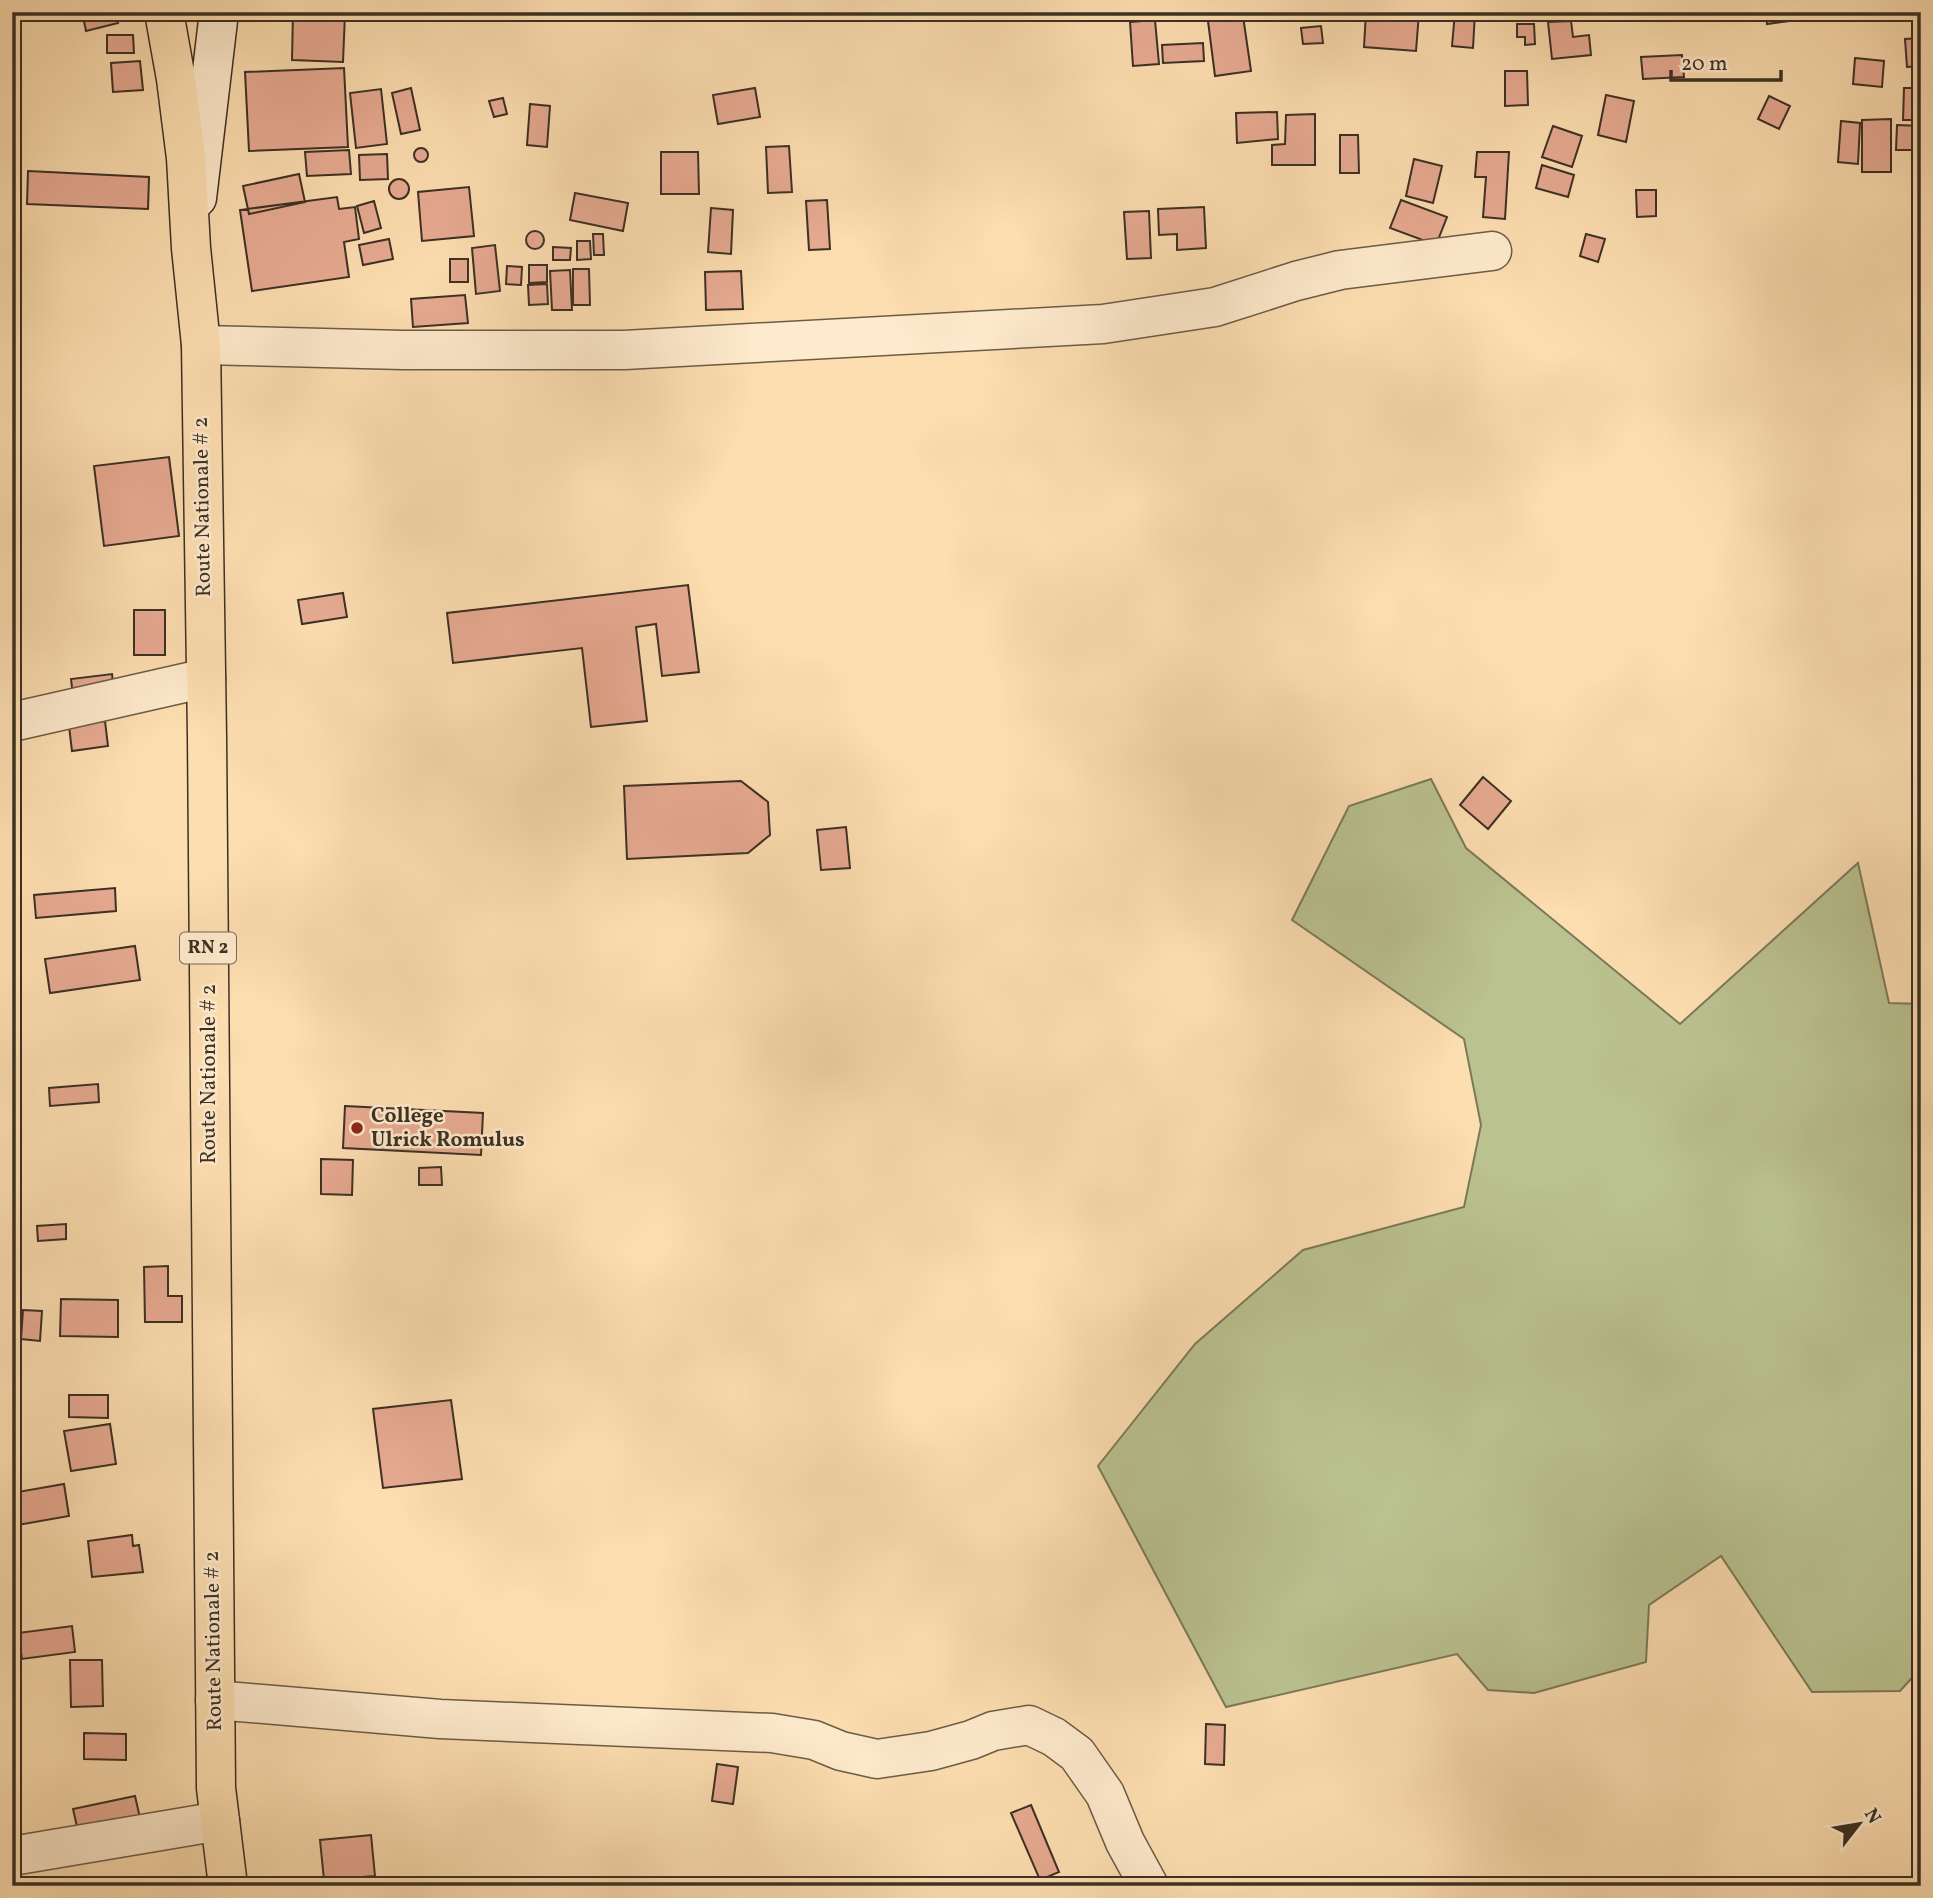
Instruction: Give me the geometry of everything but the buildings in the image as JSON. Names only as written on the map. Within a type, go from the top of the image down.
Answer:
[{"type":"main road","name":"Route Nationale # 2","points":[[164,12],[186,158],[191,248],[201,345],[216,1788],[228,1886]]},
{"type":"street","points":[[191,248],[219,12]]},
{"type":"street","points":[[201,345],[403,350],[624,350],[1103,324],[1215,307],[1340,270],[1492,251]]},
{"type":"street","points":[[12,722],[206,678]]},
{"type":"street","points":[[215,1700],[440,1719],[772,1733],[814,1740],[841,1751],[877,1759],[931,1751],[993,1731],[1029,1725],[1054,1737],[1077,1754],[1105,1794],[1125,1842],[1149,1886]]},
{"type":"street","points":[[12,1856],[220,1821]]},
{"type":"green space","points":[[1431,779],[1466,848],[1680,1024],[1858,863],[1889,1003],[1921,1004],[1921,1668],[1900,1691],[1812,1692],[1721,1556],[1649,1605],[1646,1662],[1534,1693],[1488,1690],[1457,1654],[1226,1707],[1098,1466],[1195,1344],[1303,1250],[1464,1207],[1481,1125],[1464,1039],[1292,920],[1349,806]]},
{"type":"place","name":"College Ulrick Romulus","points":[[357,1128]]}]
